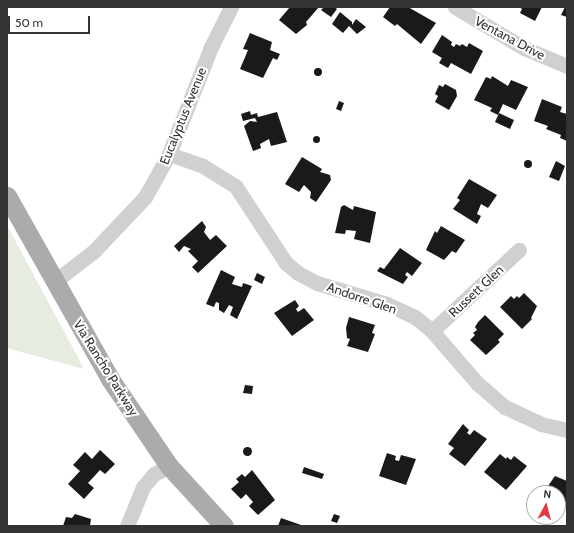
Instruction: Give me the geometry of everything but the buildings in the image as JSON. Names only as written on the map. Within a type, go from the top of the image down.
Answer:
[{"type":"main road","name":"Via Rancho Parkway","points":[[7,196],[54,282],[110,379],[169,466],[224,526]]},
{"type":"street","name":"Eucalyptus Avenue","points":[[54,282],[94,251],[132,214],[145,197],[169,154],[211,47],[231,7]]},
{"type":"street","name":"Ventana Drive","points":[[455,7],[524,48],[567,66]]},
{"type":"street","name":"Andorre Glen","points":[[169,154],[203,166],[236,187],[286,263],[298,273],[317,283],[387,304],[415,317],[432,331],[477,383],[505,407],[541,424],[567,430]]},
{"type":"street","name":"Russett Glen","points":[[432,331],[519,250]]},
{"type":"street","points":[[126,526],[143,487],[154,474],[169,466]]},
{"type":"shaded area","points":[[7,225],[84,369],[7,348]]}]
